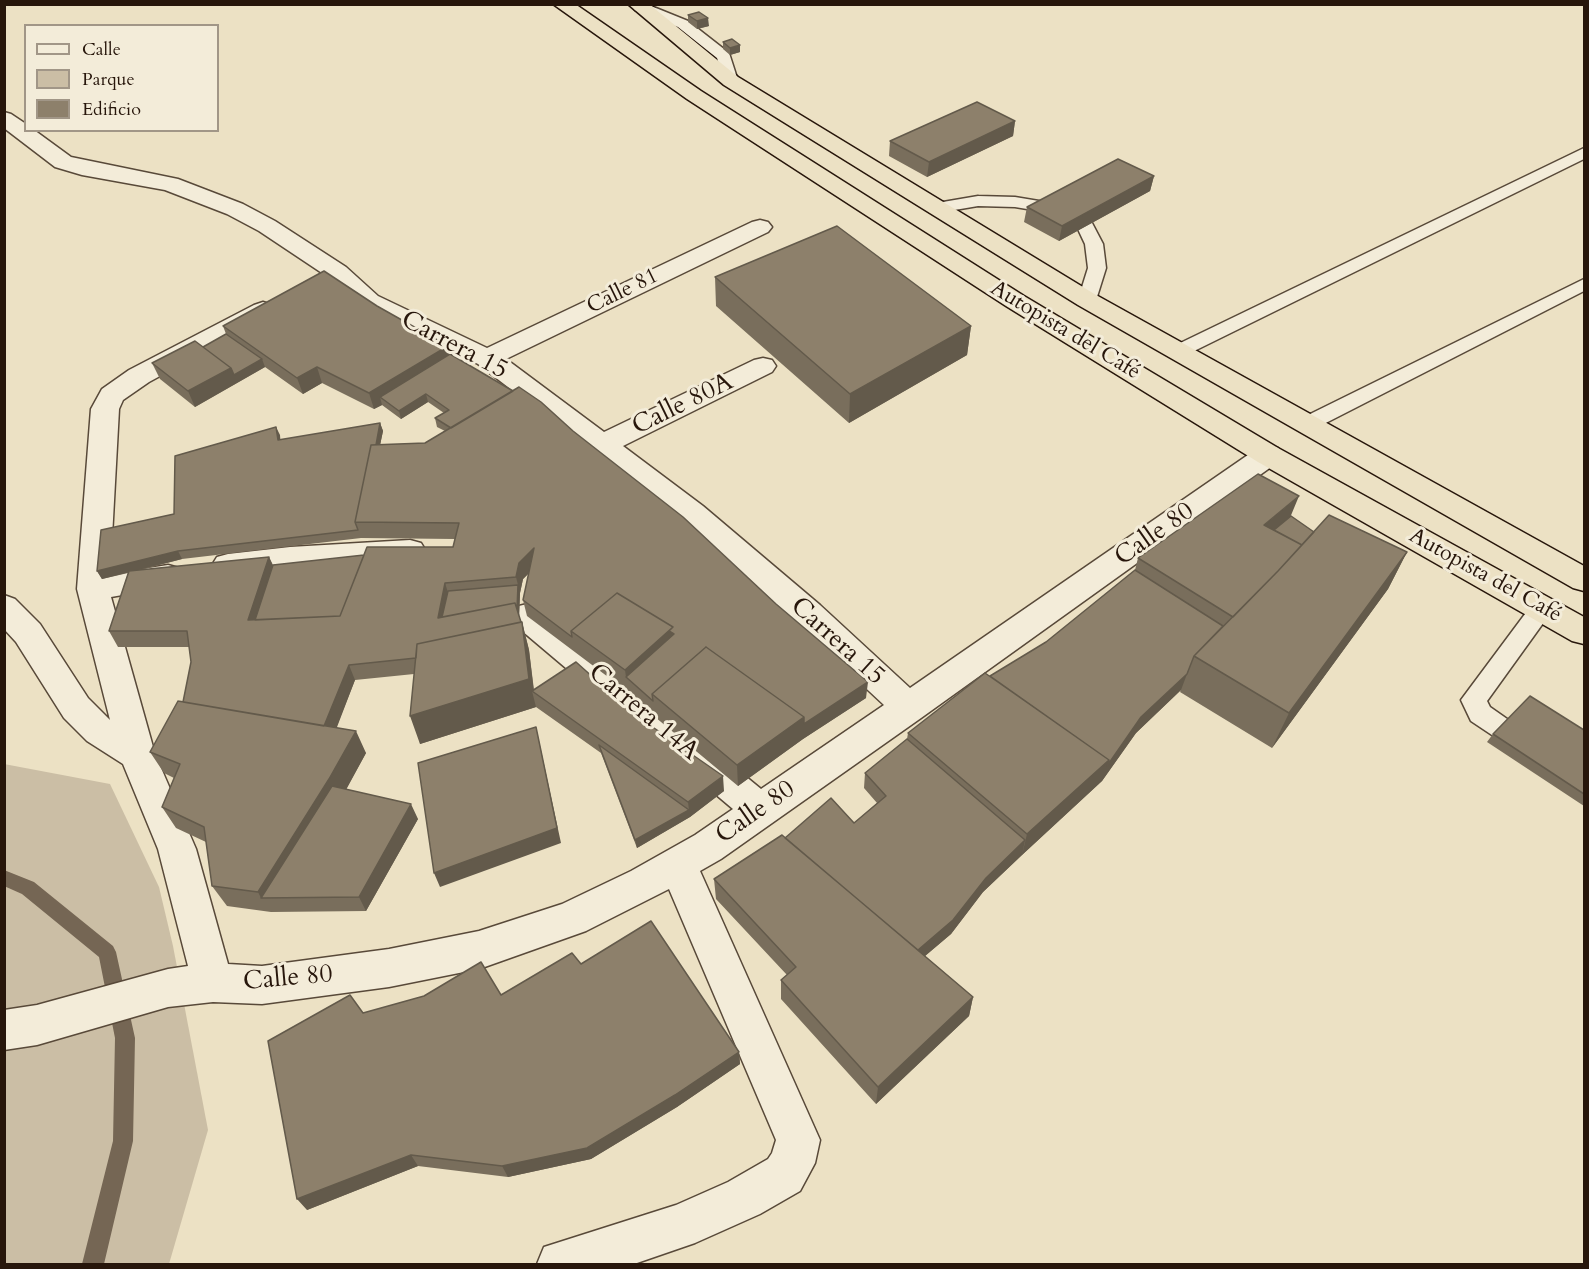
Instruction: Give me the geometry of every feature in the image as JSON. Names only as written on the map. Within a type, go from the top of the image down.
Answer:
[{"type":"highway","name":"Autopista del Café","points":[[562,4],[693,95],[1015,301],[1269,455],[1584,632]]},
{"type":"highway","name":"Autopista del Café","points":[[638,6],[731,81],[1087,300],[1584,580]]},
{"type":"street","name":"Carrera 15","points":[[4,118],[63,162],[82,168],[170,184],[200,194],[267,226],[326,277],[369,301],[487,358],[692,513],[808,614],[909,708]]},
{"type":"street","name":"Calle 81","points":[[487,358],[760,227]]},
{"type":"street","points":[[213,983],[177,849],[137,754],[93,589],[105,409],[112,395],[139,376],[285,299]]},
{"type":"street","name":"Calle 80A","points":[[602,445],[763,366]]},
{"type":"street","name":"Calle 80","points":[[21,1028],[168,988],[213,983],[262,985],[389,968],[479,950],[572,918],[645,883],[708,847],[1269,455]]},
{"type":"street","points":[[93,589],[222,566],[434,550]]},
{"type":"street","points":[[4,607],[28,633],[76,708],[99,731],[137,754]]},
{"type":"street","name":"Carrera 14A","points":[[527,616],[760,810]]},
{"type":"street","points":[[561,1264],[679,1227],[744,1198],[784,1175],[792,1163],[798,1140],[678,864]]},
{"type":"lane","points":[[1179,351],[1584,153]]},
{"type":"lane","points":[[937,208],[978,201],[1015,202],[1051,208]]},
{"type":"lane","points":[[1086,226],[1094,244],[1097,268],[1087,300]]},
{"type":"lane","points":[[1307,424],[1584,284]]},
{"type":"lane","points":[[1501,728],[1480,714],[1474,700],[1542,608]]},
{"type":"green space","points":[[4,764],[110,784],[159,887],[173,946],[208,1130],[169,1264],[5,1264]]},
{"type":"building","points":[[699,12],[708,18],[697,21],[688,15]]},
{"type":"building","points":[[732,39],[740,45],[730,48],[723,42]]},
{"type":"building","points":[[977,102],[1015,121],[929,162],[890,141]]},
{"type":"building","points":[[1118,159],[1154,176],[1062,226],[1027,207]]},
{"type":"building","points":[[837,226],[971,326],[850,394],[715,277]]},
{"type":"building","points":[[324,271],[377,306],[448,346],[369,393],[317,367],[297,378],[223,326]]},
{"type":"building","points":[[226,334],[262,359],[234,375],[231,368],[203,347]]},
{"type":"building","points":[[195,341],[231,368],[188,391],[152,363]]},
{"type":"building","points":[[450,354],[513,391],[451,428],[435,418],[449,410],[426,394],[399,411],[380,397]]},
{"type":"building","points":[[519,387],[541,402],[573,431],[683,517],[776,604],[868,682],[804,724],[804,717],[706,647],[652,694],[653,701],[626,677],[674,634],[669,631],[673,627],[617,593],[571,631],[572,637],[523,600],[534,548],[519,563],[516,577],[445,583],[438,618],[515,603],[521,622],[417,644],[416,658],[349,665],[324,726],[183,702],[191,662],[187,631],[109,631],[129,571],[269,557],[248,620],[340,616],[367,547],[453,547],[459,523],[355,522],[371,445],[425,443]]},
{"type":"building","points":[[380,423],[376,445],[371,445],[355,522],[358,530],[178,551],[97,571],[101,530],[174,514],[175,456],[276,427],[278,440]]},
{"type":"building","points":[[1258,474],[1299,496],[1264,525],[1302,545],[1233,617],[1138,558]]},
{"type":"building","points":[[1329,515],[1407,552],[1289,713],[1194,656],[1278,571]]},
{"type":"building","points":[[1291,516],[1314,532],[1302,545],[1274,530]]},
{"type":"building","points":[[364,555],[340,616],[255,620],[273,565]]},
{"type":"building","points":[[1135,570],[1223,626],[1194,656],[1187,674],[1141,717],[1107,766],[1109,760],[990,676],[1046,642]]},
{"type":"building","points":[[518,585],[517,609],[515,603],[442,617],[448,591]]},
{"type":"building","points":[[617,593],[673,627],[625,670],[571,631]]},
{"type":"building","points":[[522,622],[529,679],[410,716],[417,644]]},
{"type":"building","points":[[706,647],[804,717],[737,765],[652,694]]},
{"type":"building","points":[[576,662],[634,714],[723,776],[688,802],[532,691]]},
{"type":"building","points":[[985,673],[1109,760],[1027,834],[908,733]]},
{"type":"building","points":[[1530,696],[1584,730],[1584,794],[1493,734]]},
{"type":"building","points":[[178,701],[356,731],[329,779],[258,892],[212,886],[204,827],[162,807],[180,764],[150,752]]},
{"type":"building","points":[[536,727],[557,828],[434,873],[418,763]]},
{"type":"building","points":[[907,739],[1025,840],[986,878],[953,920],[918,950],[785,838],[831,798],[854,823],[886,796],[865,773]]},
{"type":"building","points":[[599,745],[689,810],[635,840]]},
{"type":"building","points":[[332,786],[411,804],[359,897],[261,898]]},
{"type":"building","points":[[782,835],[973,997],[878,1087],[781,980],[796,967],[714,879]]},
{"type":"building","points":[[651,921],[739,1052],[675,1095],[587,1148],[502,1166],[411,1155],[297,1199],[268,1041],[350,995],[363,1013],[424,996],[481,962],[501,995],[572,953],[581,964]]},
{"type":"waterway","points":[[4,878],[28,888],[107,952],[125,1038],[123,1141],[93,1264]]}]
